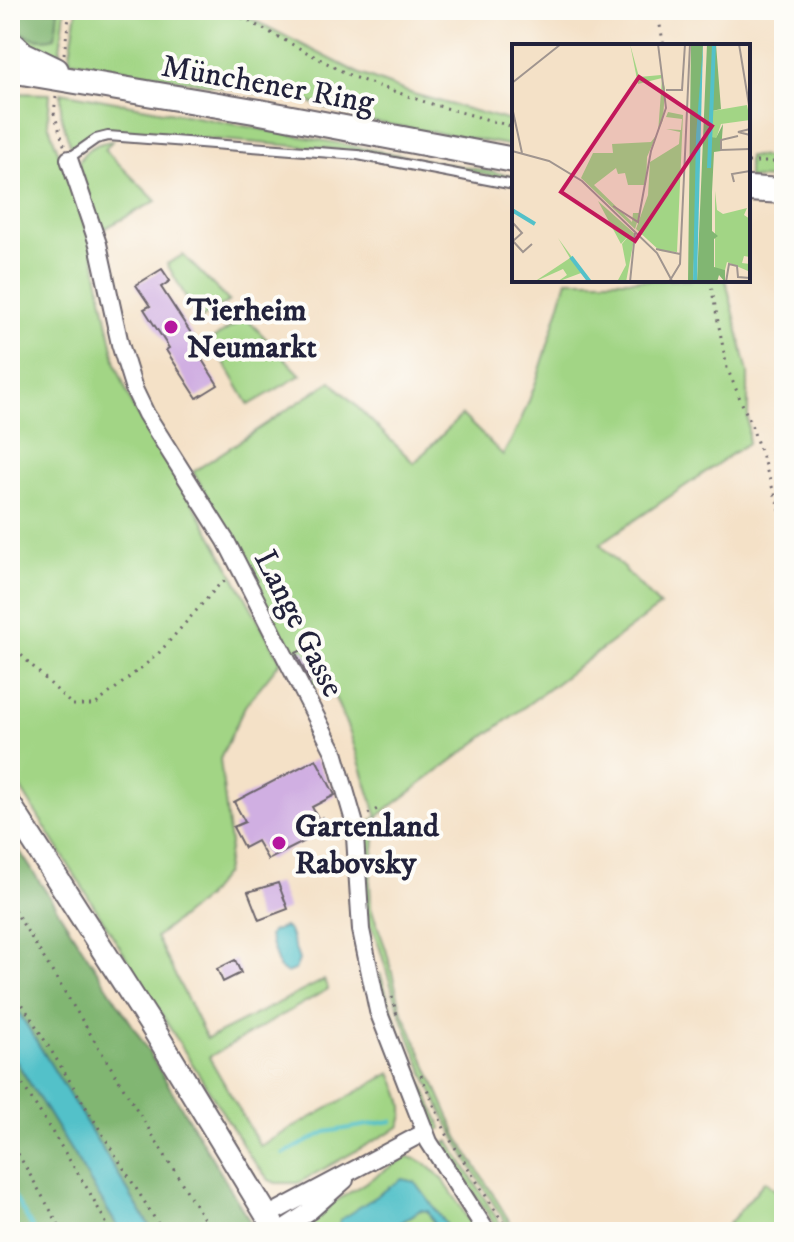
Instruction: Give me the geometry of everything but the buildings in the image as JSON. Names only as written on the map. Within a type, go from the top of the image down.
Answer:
[{"type":"main road","points":[[10,42],[31,58],[80,82]]},
{"type":"main road","name":"Münchener Ring","points":[[10,70],[260,112],[512,160]]},
{"type":"main road","points":[[750,189],[784,191]]},
{"type":"main road","points":[[10,805],[151,1025],[274,1227]]},
{"type":"street","name":"Lange Gasse","points":[[69,159],[98,244],[120,344],[134,389],[146,414],[208,510],[241,569],[320,722],[340,769],[358,842],[361,930],[386,1035],[425,1132],[441,1163],[487,1232]]},
{"type":"street","points":[[274,1227],[361,1165],[425,1132]]},
{"type":"lane","points":[[69,159],[96,139],[108,136],[358,155],[512,185]]},
{"type":"path","points":[[63,60],[70,10]]},
{"type":"path","points":[[228,10],[353,77],[428,103],[512,126]]},
{"type":"path","points":[[657,10],[664,44]]},
{"type":"path","points":[[56,93],[54,113],[69,159]]},
{"type":"path","points":[[750,162],[784,162]]},
{"type":"path","points":[[710,282],[727,368],[752,427],[784,522]]},
{"type":"path","points":[[10,644],[72,705],[95,705],[157,655],[219,585],[241,569]]},
{"type":"path","points":[[321,817],[337,831]]},
{"type":"path","points":[[10,903],[212,1232]]},
{"type":"path","points":[[10,984],[163,1232]]},
{"type":"path","points":[[392,998],[400,1024]]},
{"type":"path","points":[[10,1064],[111,1232]]},
{"type":"path","points":[[416,1065],[446,1133],[509,1232]]},
{"type":"path","points":[[10,1140],[63,1232]]},
{"type":"green space","points":[[10,10],[58,10],[55,37],[40,39],[26,35],[15,25]]},
{"type":"green space","points":[[58,10],[65,10],[59,58],[32,48],[10,30],[10,15],[27,37],[55,37]]},
{"type":"green space","points":[[77,10],[234,10],[360,74],[413,94],[512,121],[512,146],[362,120],[312,103],[69,60]]},
{"type":"green space","points":[[61,92],[512,176],[512,181],[401,157],[132,133],[99,135],[85,141],[72,153],[61,114]]},
{"type":"green space","points":[[10,93],[50,94],[48,123],[91,243],[116,364],[132,405],[204,522],[281,661],[245,706],[220,759],[230,844],[225,873],[205,898],[156,937],[207,1039],[324,980],[328,989],[209,1057],[260,1146],[391,1073],[402,1100],[403,1113],[399,1127],[298,1183],[269,1180],[251,1158],[10,771]]},
{"type":"green space","points":[[112,141],[105,150],[156,201],[100,231],[78,165],[91,148]]},
{"type":"green space","points":[[750,156],[784,158],[784,179],[750,178]]},
{"type":"green space","points":[[183,255],[229,301],[199,320],[167,264]]},
{"type":"green space","points":[[566,282],[726,282],[748,373],[748,443],[600,544],[660,606],[378,816],[370,882],[371,908],[386,949],[401,1008],[458,1137],[516,1232],[512,1232],[471,1166],[435,1097],[405,1026],[369,922],[365,884],[366,826],[377,816],[350,733],[327,679],[310,690],[221,518],[193,472],[331,381],[414,463],[462,415],[503,455],[533,391]]},
{"type":"green space","points":[[246,318],[301,375],[249,405],[211,340]]},
{"type":"green space","points":[[10,836],[138,1034],[256,1232],[153,1232],[10,998]]},
{"type":"green space","points":[[380,973],[402,1039],[442,1128],[436,1132],[392,1032],[385,1011]]},
{"type":"green space","points":[[10,1051],[121,1232],[10,1232]]},
{"type":"green space","points":[[449,1141],[505,1232],[499,1232],[444,1144]]},
{"type":"green space","points":[[406,1157],[418,1160],[438,1175],[476,1232],[452,1232],[415,1182],[338,1232],[305,1232],[333,1203]]},
{"type":"green space","points":[[765,1181],[784,1198],[784,1232],[722,1232]]},
{"type":"green space","points":[[420,1210],[428,1211],[438,1232],[387,1232]]},
{"type":"water","points":[[284,927],[289,931],[299,960],[295,970],[286,973],[279,968],[269,936],[271,932]]},
{"type":"water","points":[[10,998],[153,1232],[121,1232],[10,1051]]},
{"type":"water","points":[[402,1179],[415,1182],[452,1232],[438,1232],[428,1211],[420,1210],[387,1232],[338,1232],[340,1220]]},
{"type":"waterway","points":[[283,1154],[326,1132],[392,1121]]},
{"type":"waterway","points":[[10,1189],[35,1232]]},
{"type":"place","name":"Tierheim Neumarkt","points":[[171,327]]},
{"type":"place","name":"Gartenland Rabovsky","points":[[279,843]]}]
